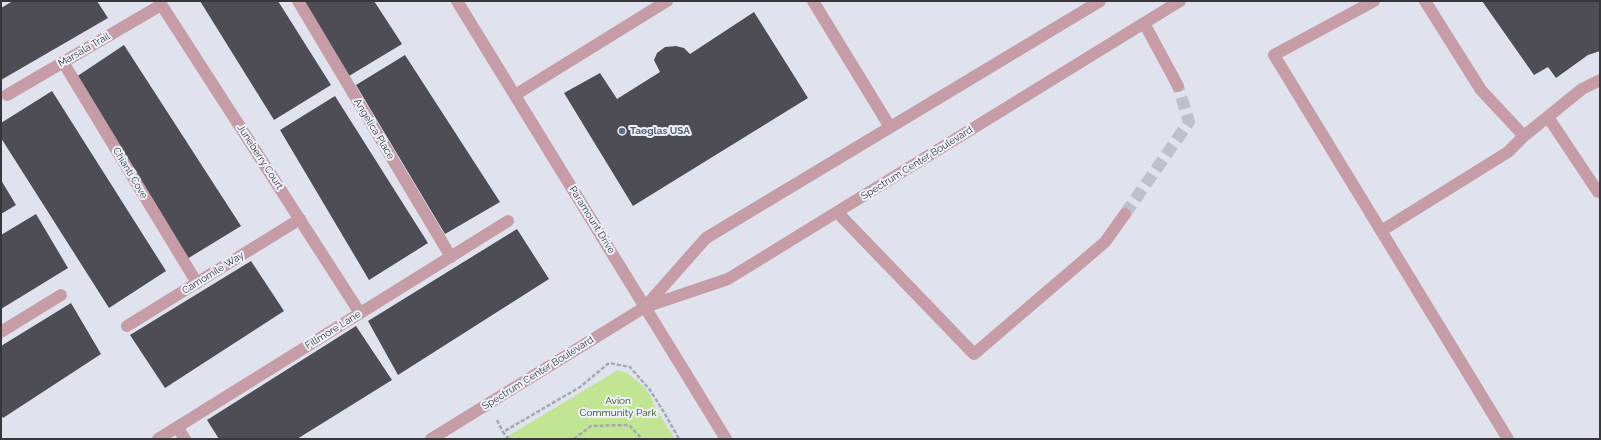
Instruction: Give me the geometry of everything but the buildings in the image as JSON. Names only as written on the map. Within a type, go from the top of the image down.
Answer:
[{"type":"street","name":"Angelica Place","points":[[298,1],[451,257]]},
{"type":"street","name":"Paramount Drive","points":[[457,1],[726,439]]},
{"type":"street","points":[[515,95],[667,1]]},
{"type":"street","points":[[813,1],[890,128]]},
{"type":"street","name":"Spectrum Center Boulevard","points":[[645,307],[706,238],[1100,1]]},
{"type":"street","name":"Spectrum Center Boulevard","points":[[431,439],[645,307],[728,279],[1180,1]]},
{"type":"street","points":[[1374,1],[1274,55],[1508,439]]},
{"type":"street","points":[[1425,1],[1481,90],[1524,136]]},
{"type":"street","name":"Marsala Trail","points":[[7,96],[160,3]]},
{"type":"street","name":"Juneberry Court","points":[[160,3],[360,313]]},
{"type":"street","points":[[1144,23],[1178,86]]},
{"type":"street","name":"Chianti Cove","points":[[63,62],[197,283]]},
{"type":"street","points":[[1381,231],[1508,152],[1524,136],[1582,90],[1600,80]]},
{"type":"street","points":[[1548,117],[1598,192],[1600,192]]},
{"type":"street","points":[[837,212],[974,354],[1105,242],[1125,214]]},
{"type":"street","name":"Camomile Way","points":[[127,326],[300,219]]},
{"type":"street","name":"Fillmore Lane","points":[[158,439],[508,221]]},
{"type":"street","points":[[1,332],[61,295]]},
{"type":"street","points":[[177,427],[185,439]]},
{"type":"path","points":[[509,439],[504,432],[580,387],[609,364],[630,367],[650,390],[666,414],[679,439]]},
{"type":"path","points":[[574,439],[591,426],[629,425],[642,439]]},
{"type":"green space","name":"Avion Community Park","points":[[618,370],[627,373],[643,386],[651,396],[655,407],[675,439],[503,439]]},
{"type":"tunnel","points":[[1125,214],[1189,122],[1178,86]]},
{"type":"place","name":"Taoglas USA","points":[[622,131]]}]
